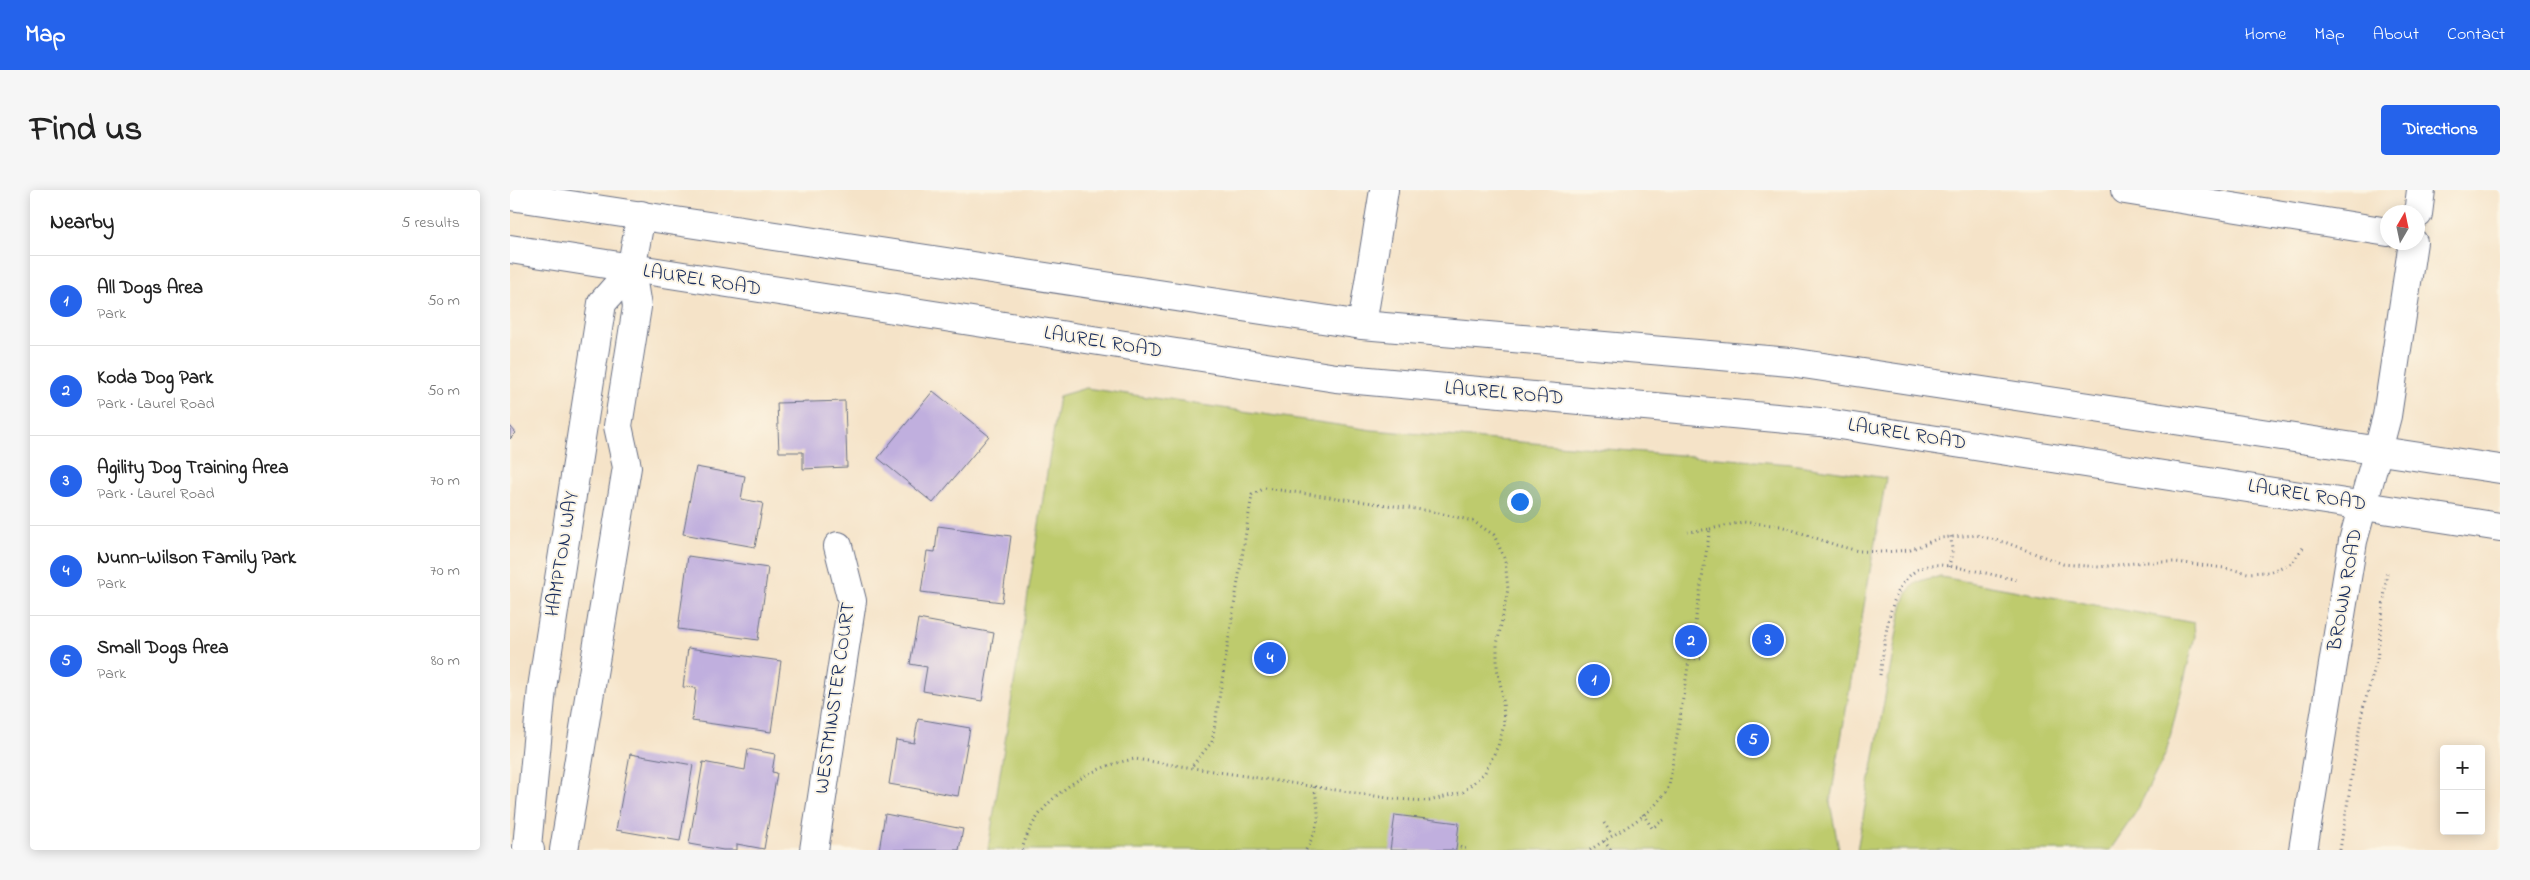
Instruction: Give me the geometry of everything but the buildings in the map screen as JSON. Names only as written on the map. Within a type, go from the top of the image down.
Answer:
[{"type":"main road","points":[[1362,325],[1384,190]]},
{"type":"main road","points":[[2125,190],[2380,231]]},
{"type":"main road","points":[[2419,205],[2421,190]]},
{"type":"main road","points":[[510,196],[1362,325],[1790,362],[2500,469]]},
{"type":"main road","points":[[564,850],[627,467],[618,426],[637,307],[631,270],[641,215]]},
{"type":"main road","name":"LAUREL ROAD","points":[[510,250],[1336,378],[1820,422],[2362,504],[2500,527]]},
{"type":"main road","name":"BROWN ROAD","points":[[2303,850],[2353,541],[2387,416],[2412,250]]},
{"type":"main road","name":"HAMPTON WAY","points":[[530,850],[527,847],[542,688],[602,303],[631,270]]},
{"type":"main road","name":"WESTMINSTER COURT","points":[[814,850],[852,601],[838,546]]},
{"type":"path","points":[[1022,850],[1032,822],[1066,787],[1096,770],[1135,759],[1394,799],[1429,802],[1463,792],[1485,772],[1498,746],[1504,725],[1497,668],[1497,645],[1508,589],[1505,560],[1494,535],[1473,521],[1430,511],[1265,488],[1252,495],[1212,742],[1191,767]]},
{"type":"path","points":[[1688,532],[1743,522],[1781,526],[1843,547],[1883,552],[1910,550],[1951,536],[1976,535],[2007,543],[2063,564],[2099,566],[2144,562],[2176,562],[2248,573],[2269,572],[2292,563],[2305,545]]},
{"type":"path","points":[[1590,850],[1643,814],[1665,794],[1669,786],[1710,529]]},
{"type":"path","points":[[1949,567],[1952,552],[1951,536]]},
{"type":"path","points":[[1880,675],[1894,598],[1901,583],[1914,572],[1932,565],[2019,580]]},
{"type":"path","points":[[2340,850],[2362,712],[2377,660],[2387,572]]},
{"type":"path","points":[[1690,658],[1704,659]]},
{"type":"path","points":[[1306,850],[1318,825],[1319,813],[1314,786]]},
{"type":"path","points":[[1643,814],[1652,828],[1664,820]]},
{"type":"path","points":[[1604,823],[1612,835]]},
{"type":"path","points":[[1604,841],[1612,850]]},
{"type":"path","points":[[1460,847],[1469,850]]},
{"type":"green space","points":[[1086,388],[1372,430],[1791,464],[1886,478],[1830,803],[1839,850],[988,850],[1059,396]]},
{"type":"green space","points":[[1941,577],[2194,623],[2195,636],[2166,753],[2136,812],[2110,850],[1857,850],[1900,615],[1905,598],[1917,583]]},
{"type":"place","name":"Agility Dog Training Area","points":[[1768,640]]},
{"type":"place","name":"Koda Dog Park","points":[[1691,641]]},
{"type":"place","name":"Nunn-Wilson Family Park","points":[[1270,658]]},
{"type":"place","name":"All Dogs Area","points":[[1594,680]]},
{"type":"place","name":"Small Dogs Area","points":[[1753,740]]}]
